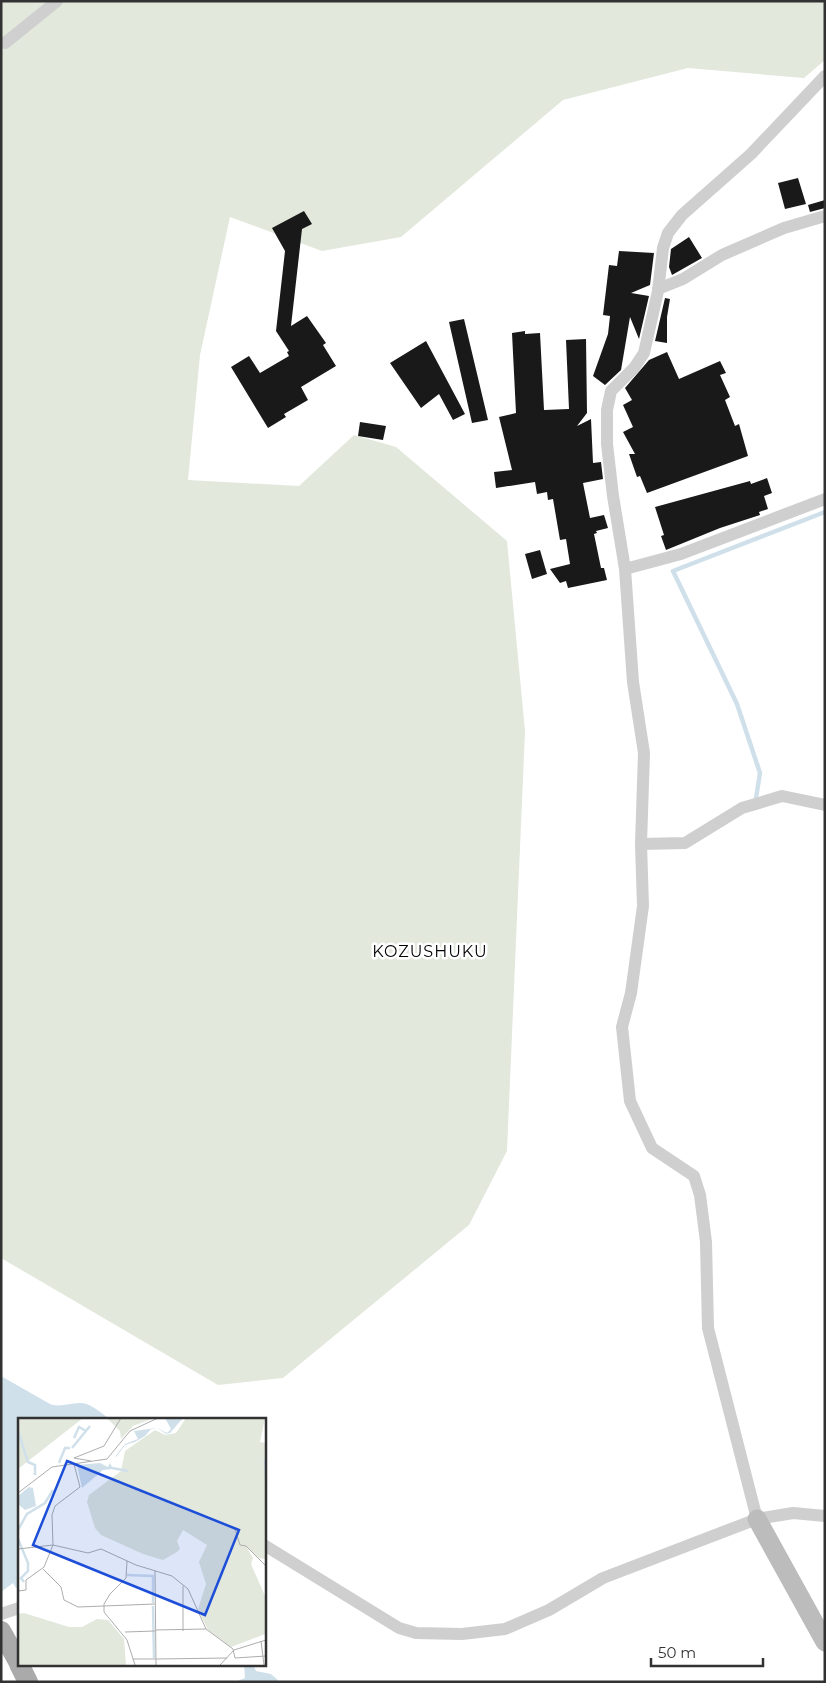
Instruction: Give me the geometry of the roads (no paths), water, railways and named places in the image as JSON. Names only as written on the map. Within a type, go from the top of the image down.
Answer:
[{"type":"main road","points":[[1,1631],[18,1662]]},
{"type":"main road","points":[[20,1666],[28,1682]]},
{"type":"street","points":[[5,43],[56,1]]},
{"type":"street","points":[[825,76],[751,154],[682,215],[668,233],[663,248],[658,289],[644,352],[634,368],[611,391],[607,410],[607,444],[612,496],[625,569],[633,682],[644,753],[641,844],[642,906],[631,993],[622,1027],[630,1101],[652,1148],[694,1176],[700,1195],[706,1242],[708,1328],[757,1519],[825,1642]]},
{"type":"street","points":[[658,289],[683,279],[722,255],[775,232],[825,216]]},
{"type":"street","points":[[625,569],[681,554],[825,499]]},
{"type":"street","points":[[641,844],[686,843],[742,808],[782,796],[825,805]]},
{"type":"street","points":[[265,1546],[399,1628],[416,1633],[462,1634],[505,1629],[549,1610],[602,1578],[757,1519],[792,1513],[825,1516]]},
{"type":"street","points":[[1,1614],[18,1608]]},
{"type":"waterway","points":[[756,798],[760,773],[737,704],[673,571],[825,512]]},
{"type":"district","name":"KOZUSHUKU","points":[[430,951]]}]
